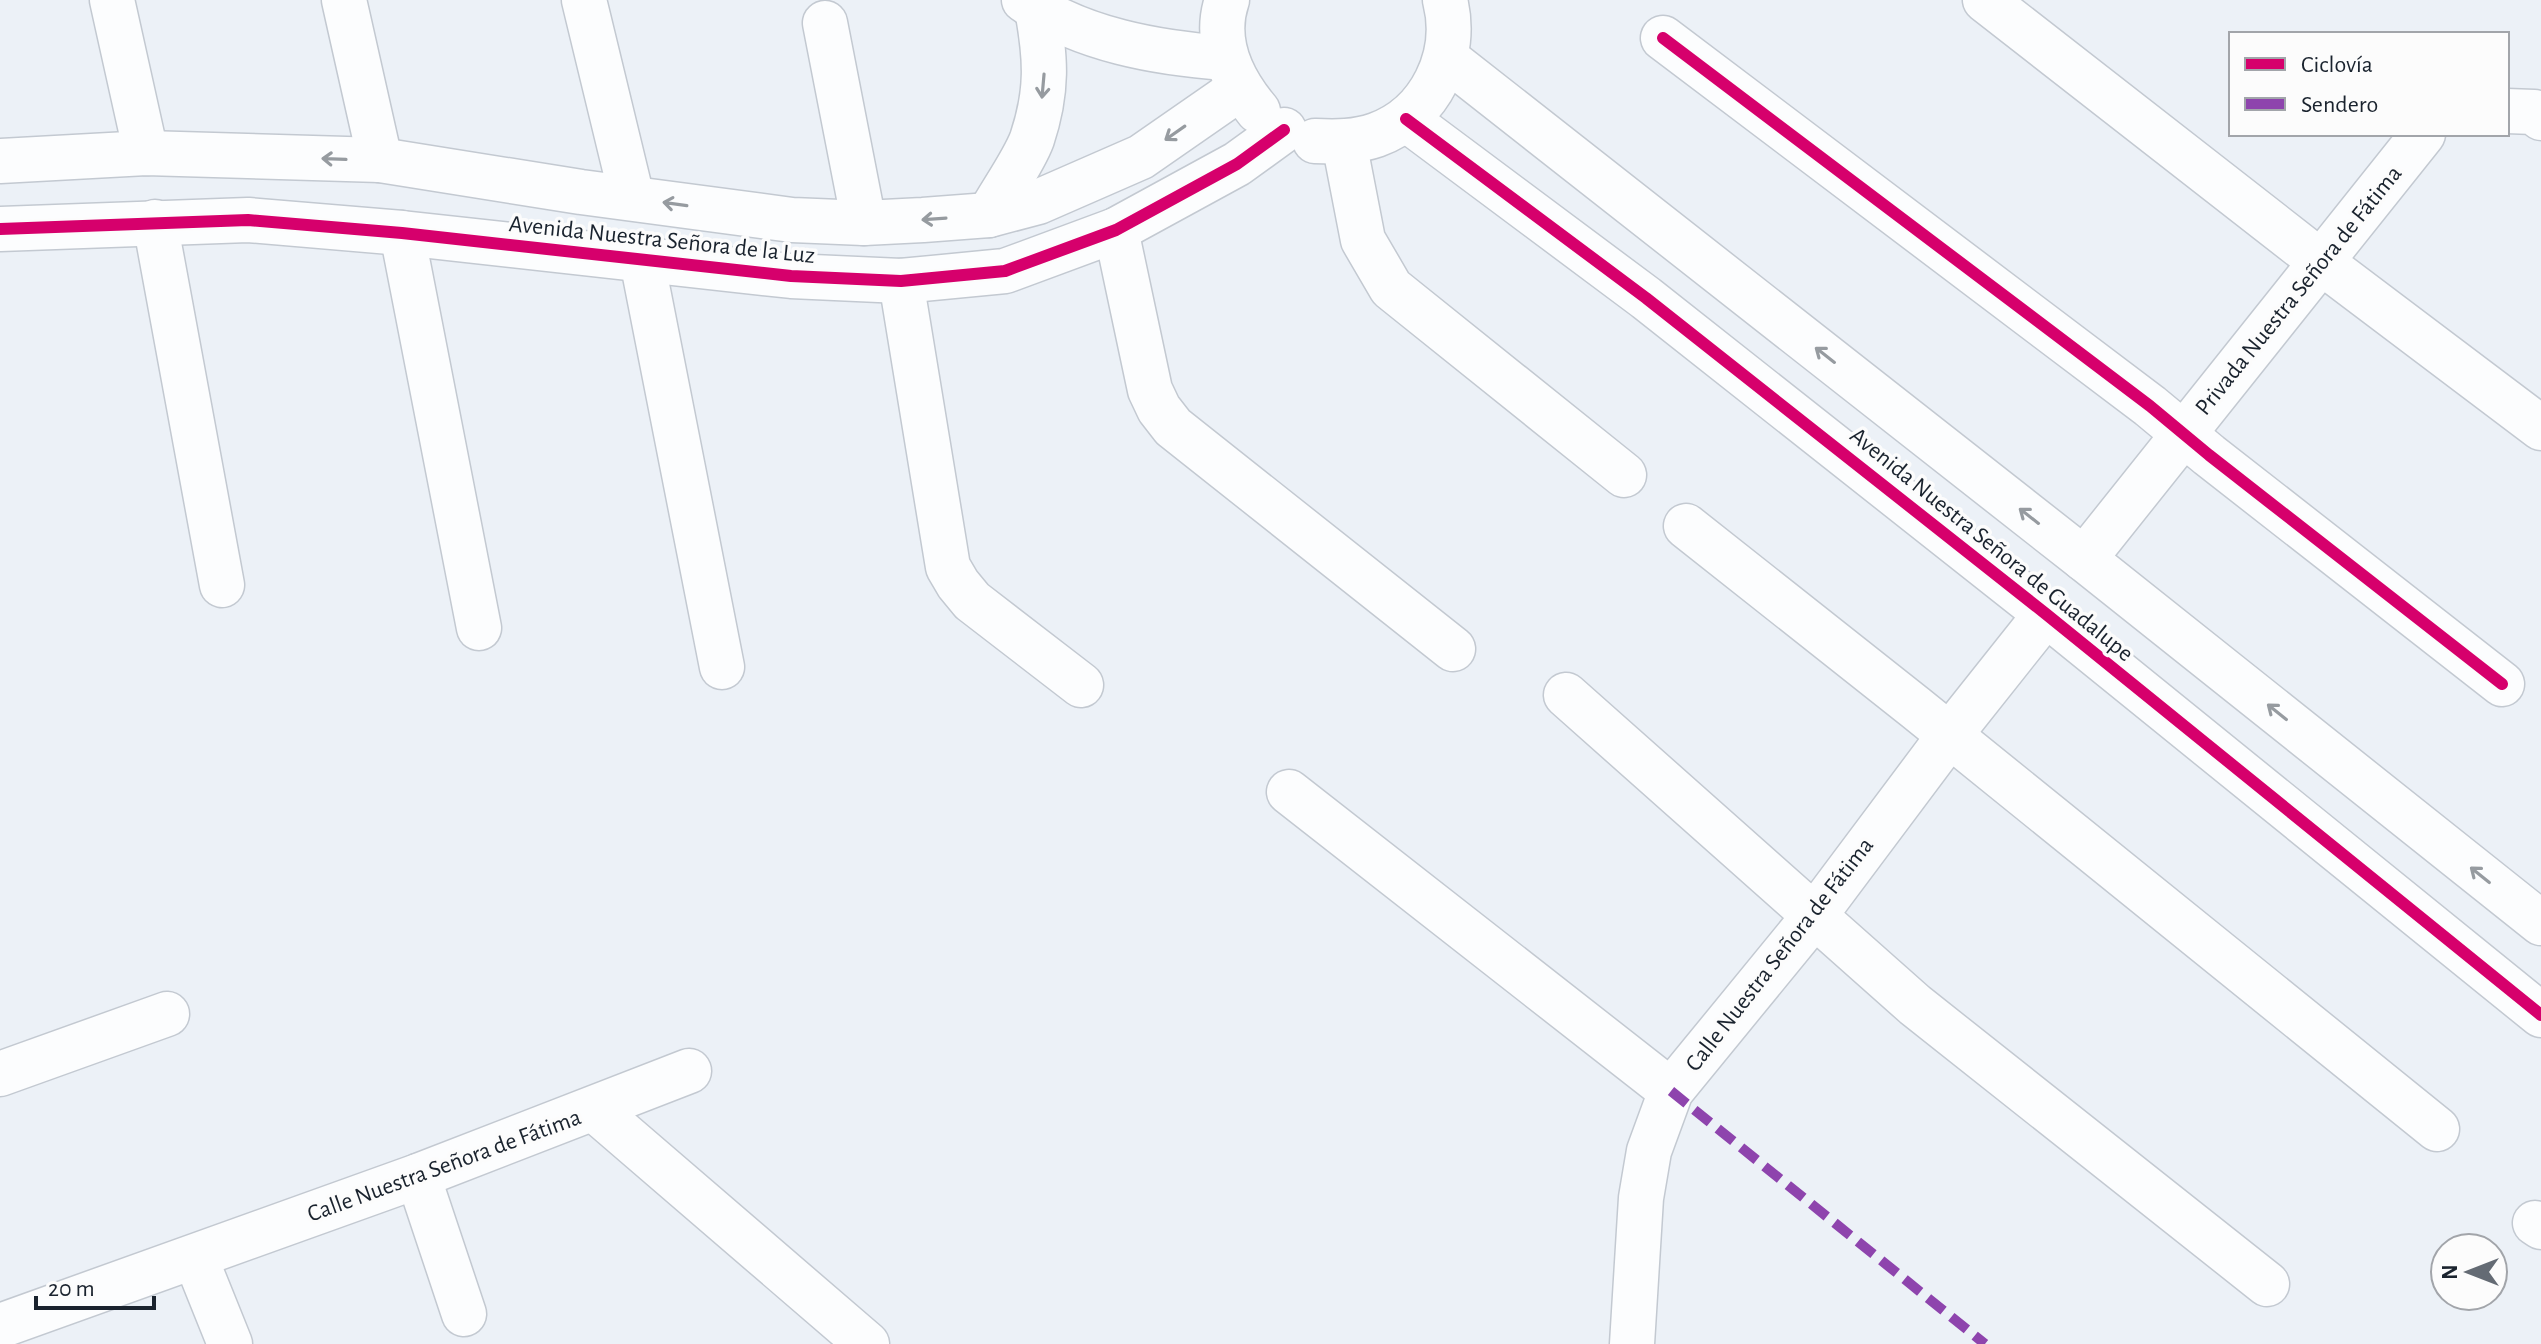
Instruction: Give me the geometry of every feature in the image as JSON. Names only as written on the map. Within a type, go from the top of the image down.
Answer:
[{"type":"street","points":[[112,0],[146,153]]},
{"type":"street","points":[[344,0],[380,160]]},
{"type":"street","points":[[584,0],[632,198]]},
{"type":"street","points":[[1221,2],[1232,74],[1259,112],[1284,130],[1313,141],[1344,142],[1376,135],[1406,119],[1431,91],[1446,58],[1450,19],[1445,0]]},
{"type":"street","points":[[1985,0],[2321,262],[2541,428]]},
{"type":"street","points":[[1030,4],[1107,39],[1174,54],[1232,74]]},
{"type":"street","points":[[989,215],[1031,141],[1044,91],[1045,53],[1030,4]]},
{"type":"street","points":[[825,23],[864,223]]},
{"type":"street","points":[[1663,38],[2183,434],[2502,684]]},
{"type":"street","name":"Avenida Nuestra Señora de Guadalupe","points":[[1446,58],[2541,923]]},
{"type":"street","name":"Avenida Nuestra Señora de la Luz","points":[[0,161],[146,153],[380,160],[792,220],[864,223],[989,215],[1038,202],[1141,157],[1232,74]]},
{"type":"street","points":[[2509,111],[2534,112],[2541,118]]},
{"type":"street","name":"Avenida Nuestra Señora de Guadalupe","points":[[1406,119],[1646,298],[2046,614],[2541,1015]]},
{"type":"street","name":"Avenida Nuestra Señora de la Luz","points":[[0,229],[248,220],[402,233],[791,276],[901,281],[1005,271],[1116,230],[1237,164],[1284,130]]},
{"type":"street","name":"Privada Nuestra Señora de Fátima","points":[[2084,559],[2421,136]]},
{"type":"street","points":[[1344,142],[1363,240],[1391,288],[1624,475]]},
{"type":"street","points":[[155,222],[222,585]]},
{"type":"street","points":[[1116,230],[1150,390],[1173,427],[1453,649]]},
{"type":"street","points":[[402,233],[479,628]]},
{"type":"street","points":[[642,260],[722,667]]},
{"type":"street","points":[[901,281],[948,567],[972,601],[1081,685]]},
{"type":"street","points":[[1686,526],[2437,1129]]},
{"type":"street","name":"Calle Nuestra Señora de Fátima","points":[[1632,1344],[1641,1198],[1649,1151],[1671,1091],[1815,915],[1949,736],[2046,614]]},
{"type":"street","points":[[1566,695],[1915,1005],[2267,1284]]},
{"type":"street","points":[[1289,792],[1671,1091]]},
{"type":"street","points":[[0,1074],[167,1014]]},
{"type":"street","points":[[594,1109],[689,1071]]},
{"type":"street","name":"Calle Nuestra Señora de Fátima","points":[[0,1326],[418,1176],[594,1109],[867,1344]]},
{"type":"street","points":[[418,1176],[464,1314]]},
{"type":"street","points":[[195,1257],[230,1344]]},
{"type":"marked path","points":[[1671,1091],[1985,1344]]},
{"type":"cycle path","points":[[1663,38],[2150,406],[2502,684]]},
{"type":"cycle path","points":[[1406,119],[1646,298],[2046,614],[2541,1015]]},
{"type":"cycle path","points":[[0,229],[248,220],[402,233],[791,276],[901,281],[1005,271],[1116,230],[1237,164],[1284,130]]}]
